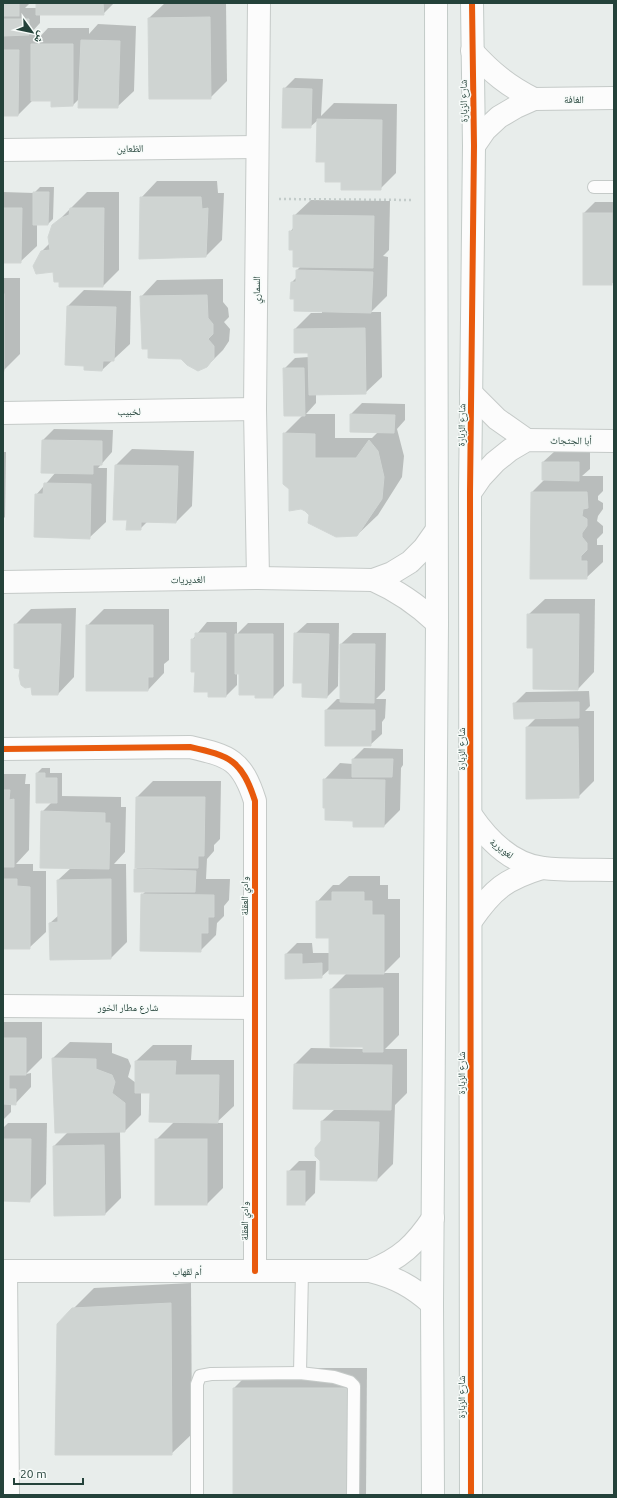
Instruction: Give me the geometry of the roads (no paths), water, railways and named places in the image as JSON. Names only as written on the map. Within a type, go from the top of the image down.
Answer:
[{"type":"street","name":"السماري","points":[[258,578],[255,409],[259,3]]},
{"type":"street","points":[[433,1495],[432,1304],[437,623],[436,3]]},
{"type":"street","name":"شارع الزبارة","points":[[471,1495],[470,493],[474,146],[472,3]]},
{"type":"street","name":"الغافة","points":[[472,51],[500,79],[534,99]]},
{"type":"street","name":"الغافة","points":[[474,146],[485,130],[499,117],[534,99],[614,98]]},
{"type":"street","name":"الظعاين","points":[[3,150],[257,147]]},
{"type":"street","points":[[470,493],[481,477],[495,462],[510,450],[527,440],[497,419],[471,393]]},
{"type":"street","name":"لخبيب","points":[[3,413],[255,409]]},
{"type":"street","name":"أبا الجثجاث","points":[[527,440],[614,441]]},
{"type":"street","name":"الغديريات","points":[[3,582],[258,578],[373,580],[392,573],[410,562],[424,548],[436,532]]},
{"type":"street","name":"الغديريات","points":[[373,580],[407,598],[437,623]]},
{"type":"street","name":"وادي العقلة","points":[[3,749],[190,747],[216,753],[236,763],[249,781],[255,801],[254,1271]]},
{"type":"street","name":"لغويرية","points":[[471,815],[482,831],[499,848],[519,860],[542,868],[614,870]]},
{"type":"street","name":"لغويرية","points":[[471,921],[484,902],[501,886],[520,875],[542,868]]},
{"type":"street","name":"شارع مطار الخور","points":[[3,1006],[254,1008]]},
{"type":"street","name":"أم لقهاب","points":[[370,1271],[390,1263],[407,1250],[421,1236],[433,1218]]},
{"type":"street","points":[[5,1271],[8,1495]]},
{"type":"street","name":"أم لقهاب","points":[[5,1271],[370,1271],[404,1282],[419,1292],[432,1304]]},
{"type":"lane","points":[[594,187],[614,187]]},
{"type":"lane","points":[[300,1373],[302,1271]]},
{"type":"lane","points":[[197,1495],[197,1384],[200,1376],[212,1374],[300,1373],[346,1380],[354,1386],[353,1495]]}]
